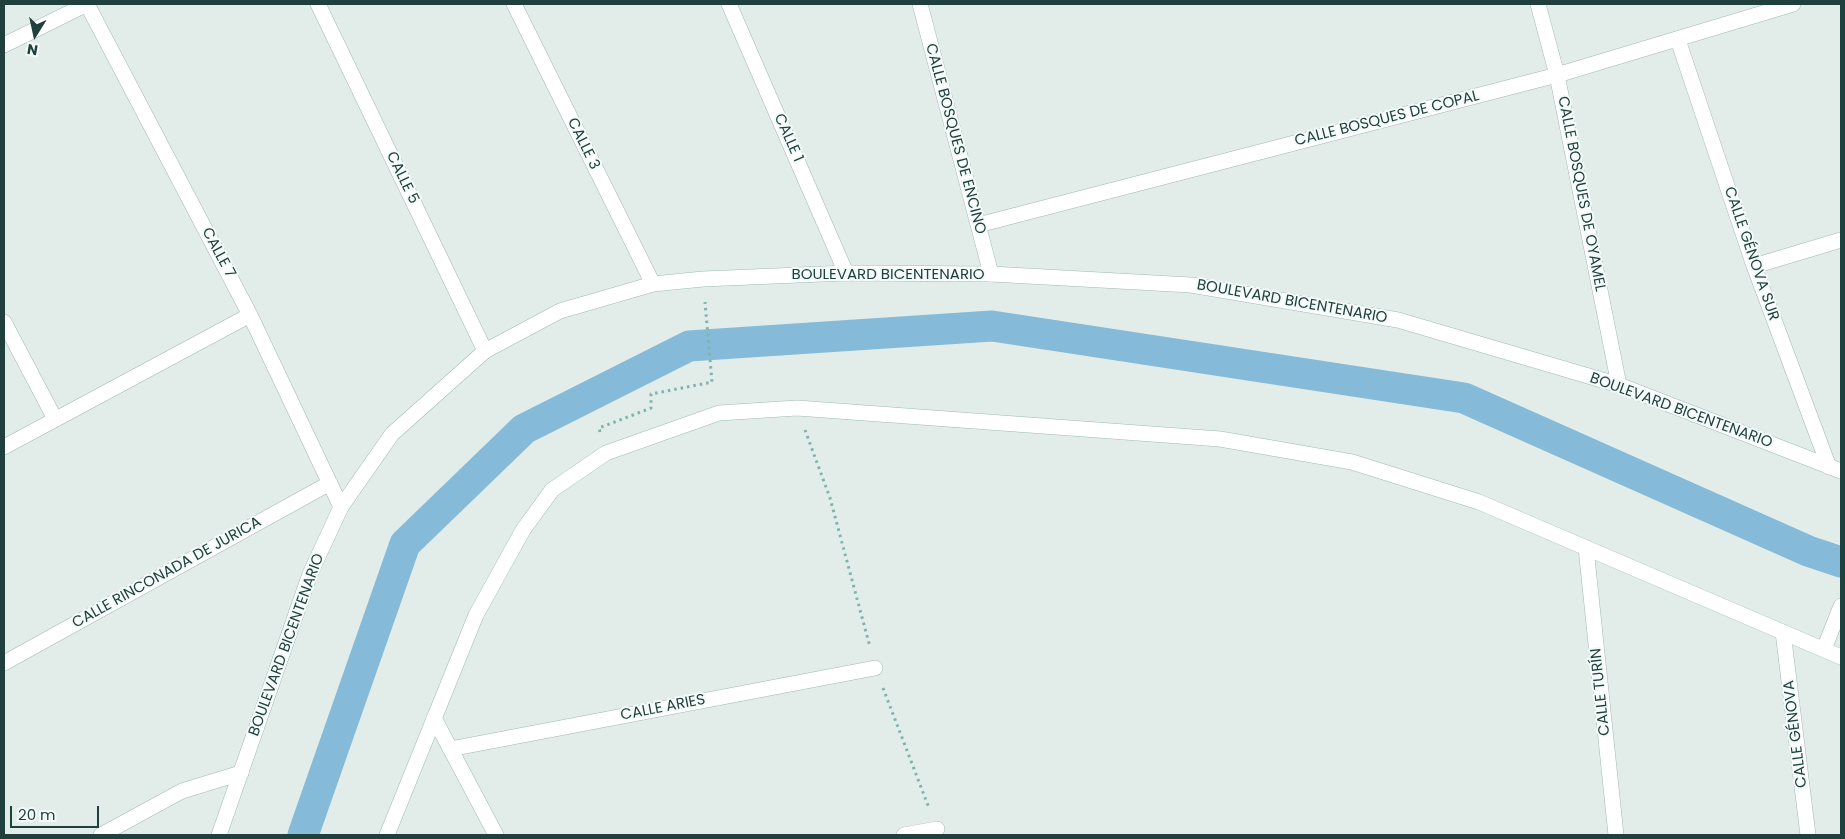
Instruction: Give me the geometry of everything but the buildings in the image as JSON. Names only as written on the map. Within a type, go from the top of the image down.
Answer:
[{"type":"street","points":[[4,45],[87,4]]},
{"type":"street","name":"CALLE 7","points":[[87,4],[250,315],[342,507]]},
{"type":"street","name":"CALLE 5","points":[[318,4],[485,352]]},
{"type":"street","name":"CALLE 3","points":[[514,4],[653,284]]},
{"type":"street","name":"CALLE 1","points":[[729,4],[846,273]]},
{"type":"street","name":"CALLE BOSQUES DE ENCINO","points":[[920,4],[991,274]]},
{"type":"street","name":"CALLE BOSQUES DE OYAMEL","points":[[1538,4],[1557,75],[1619,385]]},
{"type":"street","name":"CALLE BOSQUES DE COPAL","points":[[978,224],[1557,75],[1793,4]]},
{"type":"street","name":"CALLE GÉNOVA SUR","points":[[1678,40],[1754,266],[1835,469]]},
{"type":"street","points":[[1754,266],[1841,240]]},
{"type":"street","name":"BOULEVARD BICENTENARIO","points":[[220,835],[310,574],[342,507],[392,434],[485,352],[560,311],[653,284],[703,279],[846,273],[991,274],[1191,285],[1398,320],[1619,385],[1835,469]]},
{"type":"street","points":[[4,447],[250,315]]},
{"type":"street","points":[[4,322],[55,419]]},
{"type":"street","points":[[387,835],[476,615],[523,530],[552,490],[606,453],[719,413],[797,408],[1220,440],[1352,462],[1479,502],[1841,656]]},
{"type":"street","name":"CALLE RINCONADA DE JURICA","points":[[4,663],[330,483]]},
{"type":"street","name":"CALLE TURÍN","points":[[1586,548],[1616,835]]},
{"type":"street","points":[[1824,649],[1841,606]]},
{"type":"street","name":"CALLE GÉNOVA","points":[[1783,632],[1808,835]]},
{"type":"street","name":"CALLE ARIES","points":[[450,749],[876,668]]},
{"type":"street","points":[[434,718],[496,835]]},
{"type":"street","points":[[101,835],[182,791],[241,773]]},
{"type":"street","points":[[904,835],[937,829]]},
{"type":"path","points":[[606,453],[599,428],[651,408],[651,394],[712,382],[706,313]]},
{"type":"path","points":[[797,408],[830,498],[876,668],[937,829]]},
{"type":"waterway","points":[[303,835],[405,544],[524,429],[689,346],[992,326],[1464,398],[1808,551],[1841,562]]}]
